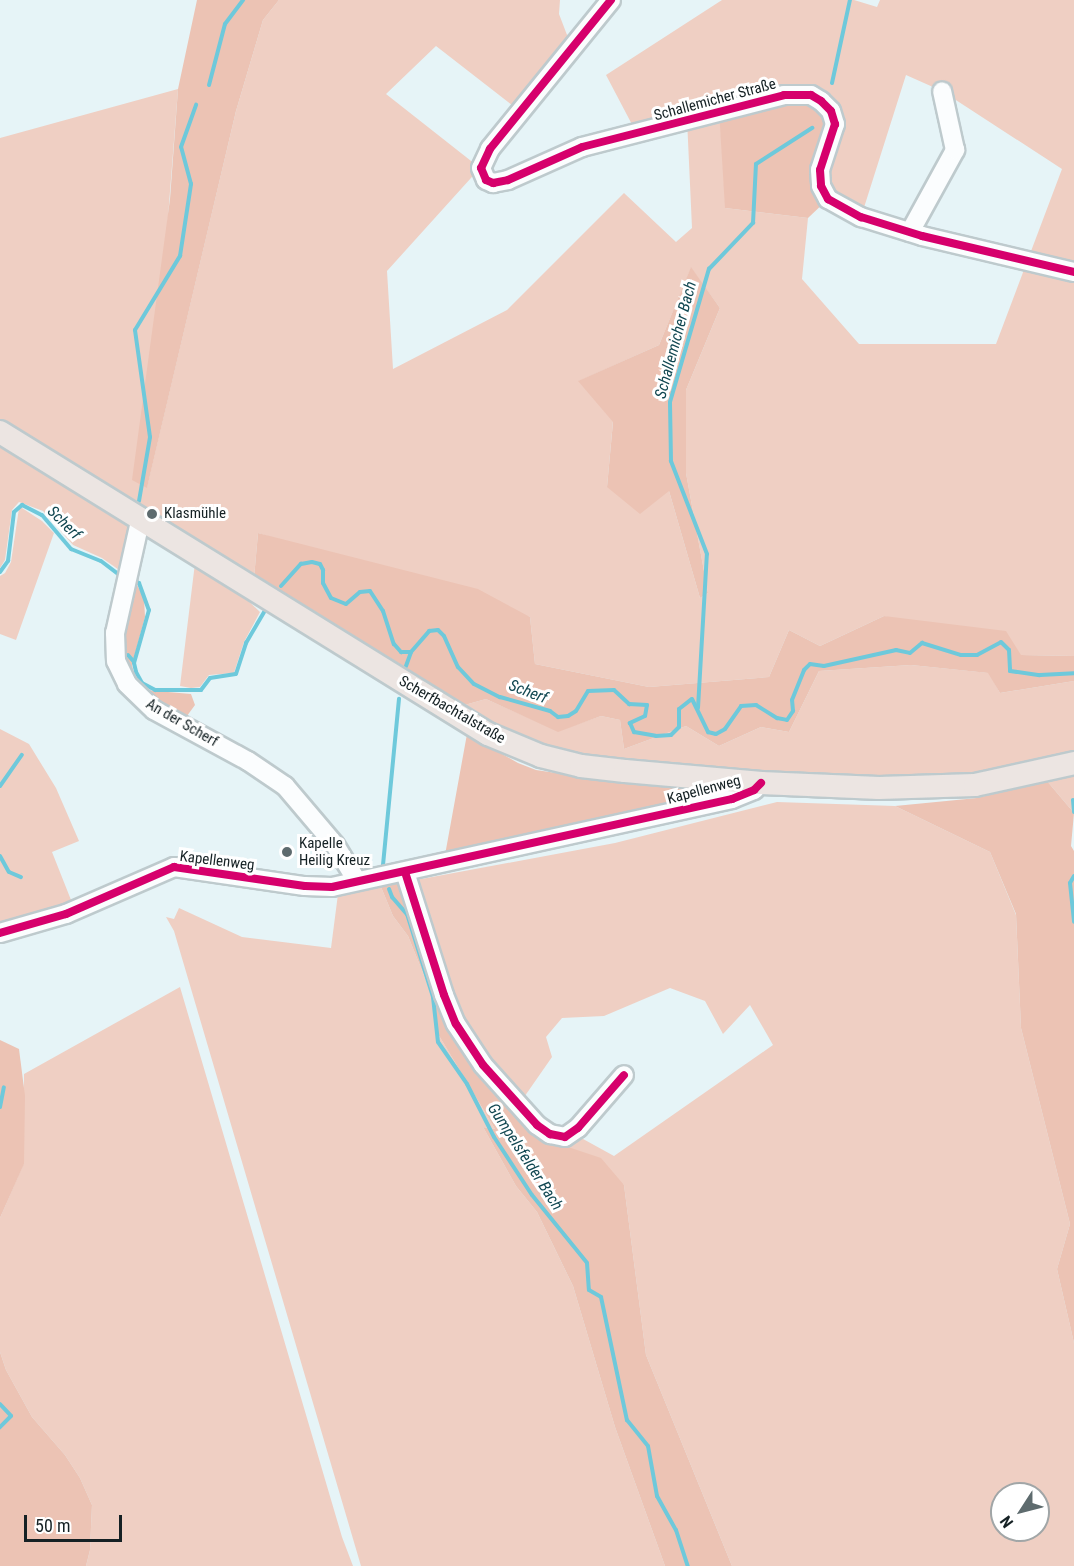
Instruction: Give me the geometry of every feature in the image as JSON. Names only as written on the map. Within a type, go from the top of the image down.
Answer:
[{"type":"main road","name":"Scherfbachtalstraße","points":[[0,432],[141,517],[478,729],[515,747],[581,766],[761,783],[879,788],[942,788],[1001,781],[1074,763]]},
{"type":"street","name":"Schallemicher Straße","points":[[611,0],[490,150],[481,168],[486,180],[502,182],[582,147],[784,95],[799,94],[821,101],[831,111],[835,124],[820,170],[821,186],[828,199],[861,217],[910,232],[1074,272]]},
{"type":"street","points":[[910,232],[955,150],[942,91]]},
{"type":"street","name":"An der Scherf","points":[[141,517],[115,633],[116,661],[127,684],[154,710],[248,761],[285,786],[335,845],[357,881]]},
{"type":"street","name":"Kapellenweg","points":[[0,933],[66,914],[174,867],[305,886],[332,887],[732,799],[754,790],[761,783]]},
{"type":"street","points":[[405,872],[444,996],[456,1024],[483,1065],[537,1125],[550,1134],[565,1137],[578,1128],[624,1075]]},
{"type":"shaded area","points":[[197,0],[279,0],[263,20],[236,111],[147,488],[132,480],[170,199],[178,89]]},
{"type":"shaded area","points":[[279,0],[560,0],[559,14],[572,48],[521,112],[436,46],[386,94],[480,168],[387,271],[393,369],[507,310],[624,193],[676,242],[692,228],[687,119],[637,134],[606,75],[722,0],[854,0],[877,7],[880,0],[1074,0],[1074,656],[1020,655],[884,616],[820,646],[789,630],[769,677],[649,687],[535,664],[530,617],[258,533],[254,578],[0,420],[0,138],[178,89],[147,487],[236,111],[263,20]],"holes":[[[906,75],[942,91],[1062,169],[996,344],[859,344],[802,279],[808,218],[725,208],[828,199],[861,217]],[[691,268],[720,308],[686,390],[686,473],[708,593],[700,598],[669,491],[607,487],[613,421],[579,381],[659,345]]]},
{"type":"shaded area","points":[[799,94],[835,124],[828,199],[808,218],[725,208],[719,110]]},
{"type":"shaded area","points":[[691,267],[720,308],[686,390],[686,473],[708,593],[700,598],[669,491],[640,514],[607,487],[613,422],[578,381],[659,345]]},
{"type":"shaded area","points":[[0,444],[126,520],[130,528],[122,572],[102,558],[73,545],[43,511],[19,502],[12,510],[5,560],[0,568]]},
{"type":"shaded area","points":[[19,508],[42,521],[54,533],[16,640],[0,634],[0,576],[5,573],[11,562]]},
{"type":"shaded area","points":[[258,533],[478,589],[530,617],[535,664],[649,687],[769,677],[789,630],[820,646],[884,616],[1006,631],[1021,655],[1074,656],[1074,681],[1000,693],[988,673],[911,665],[819,671],[789,732],[761,727],[719,746],[686,726],[624,749],[620,720],[601,716],[558,732],[486,699],[454,708],[254,578]]},
{"type":"shaded area","points":[[195,563],[241,594],[260,612],[244,642],[234,673],[209,675],[200,687],[191,688],[180,686]]},
{"type":"shaded area","points":[[137,585],[144,598],[145,617],[132,665],[135,679],[145,690],[191,694],[195,705],[184,720],[168,712],[137,686],[124,659],[126,622]]},
{"type":"shaded area","points":[[911,665],[989,673],[1000,693],[1074,681],[1074,754],[1007,771],[877,781],[630,763],[542,750],[454,708],[486,699],[558,731],[601,716],[620,720],[624,749],[686,726],[719,746],[761,727],[789,732],[819,671]]},
{"type":"shaded area","points":[[0,729],[29,744],[56,788],[79,841],[52,852],[73,905],[3,928],[0,923]]},
{"type":"shaded area","points":[[467,734],[518,763],[536,770],[603,780],[731,790],[445,855]]},
{"type":"shaded area","points":[[1074,775],[1074,813],[1047,781]]},
{"type":"shaded area","points":[[1047,781],[1074,813],[1071,846],[1074,851],[1074,1343],[1057,1269],[1070,1224],[1021,1028],[1016,914],[990,852],[895,806],[977,798]]},
{"type":"shaded area","points":[[777,802],[895,806],[990,852],[1016,915],[1021,1028],[1070,1224],[1057,1269],[1074,1343],[1074,1566],[732,1566],[646,1355],[624,1185],[553,1142],[574,1134],[614,1156],[773,1045],[750,1005],[723,1034],[705,1001],[670,988],[604,1016],[562,1018],[546,1037],[552,1057],[520,1103],[461,1023],[416,880],[615,843]]},
{"type":"shaded area","points":[[401,883],[440,996],[553,1142],[601,1158],[624,1185],[646,1355],[732,1566],[665,1566],[615,1427],[573,1286],[537,1212],[516,1186],[483,1127],[495,1129],[438,1034],[434,1000],[408,936],[393,916],[381,887]]},
{"type":"shaded area","points":[[381,887],[393,916],[408,936],[434,1000],[438,1034],[495,1129],[483,1127],[516,1186],[537,1212],[573,1286],[615,1427],[665,1566],[361,1566],[174,931],[166,917],[174,919],[179,908],[242,937],[331,948],[338,894]]},
{"type":"shaded area","points":[[180,987],[342,1537],[353,1566],[86,1566],[90,1550],[92,1505],[80,1478],[65,1455],[32,1417],[6,1370],[0,1352],[0,1218],[24,1163],[24,1074]]},
{"type":"shaded area","points":[[0,1040],[19,1049],[25,1096],[24,1164],[0,1218]]},
{"type":"shaded area","points":[[0,1352],[6,1370],[32,1417],[65,1455],[80,1478],[92,1505],[90,1550],[86,1566],[0,1566]]},
{"type":"waterway","points":[[209,85],[225,24],[243,0]]},
{"type":"waterway","name":"Schallemicher Bach","points":[[832,83],[850,0]]},
{"type":"waterway","points":[[139,501],[150,437],[135,330],[180,256],[191,184],[181,147],[196,105]]},
{"type":"waterway","name":"Schallemicher Bach","points":[[698,708],[707,554],[671,461],[670,402],[709,269],[753,223],[756,164],[812,128]]},
{"type":"waterway","name":"Scherf","points":[[0,572],[8,561],[14,512],[22,505],[42,515],[71,549],[101,561],[121,576]]},
{"type":"waterway","name":"Scherf","points":[[281,586],[301,564],[312,562],[320,564],[323,570],[323,583],[331,598],[346,604],[360,592],[370,591],[383,611],[394,644],[401,652],[411,652],[429,631],[438,630],[444,636],[458,667],[474,684],[500,697],[550,711],[558,717],[568,716],[576,711],[588,691],[614,690],[629,704],[647,705],[645,716],[630,723],[634,732],[656,736],[671,735],[679,727],[679,709],[692,699],[708,732],[716,734],[725,729],[741,706],[756,705],[777,718],[787,720],[793,711],[792,700],[804,670],[810,664],[824,666],[896,650],[910,653],[922,643],[961,655],[977,655],[1001,642],[1009,650],[1010,671],[1040,675],[1074,673]]},
{"type":"waterway","name":"Scherf","points":[[134,580],[139,583],[149,610],[134,663],[142,683],[155,690],[201,690],[210,678],[236,674],[246,643],[267,607]]},
{"type":"waterway","name":"Gumpelsfelder Bach","points":[[406,666],[411,652]]},
{"type":"waterway","points":[[128,655],[134,662]]},
{"type":"waterway","name":"Gumpelsfelder Bach","points":[[383,865],[399,699]]},
{"type":"waterway","points":[[0,786],[22,755]]},
{"type":"waterway","points":[[1073,800],[1074,812]]},
{"type":"waterway","points":[[0,856],[9,872],[21,877]]},
{"type":"waterway","points":[[1074,876],[1070,883],[1074,922]]},
{"type":"waterway","name":"Gumpelsfelder Bach","points":[[389,889],[392,897],[407,914],[433,997],[438,1042],[467,1084],[494,1137],[532,1195],[587,1263],[589,1290],[601,1297],[627,1420],[648,1446],[657,1496],[676,1530],[688,1566]]},
{"type":"waterway","points":[[0,1107],[4,1087]]},
{"type":"waterway","points":[[0,1404],[11,1416],[0,1427]]},
{"type":"cycle path","points":[[611,0],[490,149],[481,168],[486,180],[493,183],[508,180],[582,147],[784,95],[811,95],[831,111],[835,124],[820,170],[821,186],[828,199],[861,217],[922,236],[1074,272]]},
{"type":"cycle path","points":[[0,933],[66,914],[174,867],[305,886],[332,887],[732,799],[754,790],[761,783]]},
{"type":"cycle path","points":[[405,872],[444,995],[456,1024],[483,1065],[537,1125],[550,1134],[565,1137],[578,1128],[624,1075]]},
{"type":"place","name":"Klasmühle","points":[[152,514]]},
{"type":"place","name":"Kapelle Heilig Kreuz","points":[[287,852]]}]
